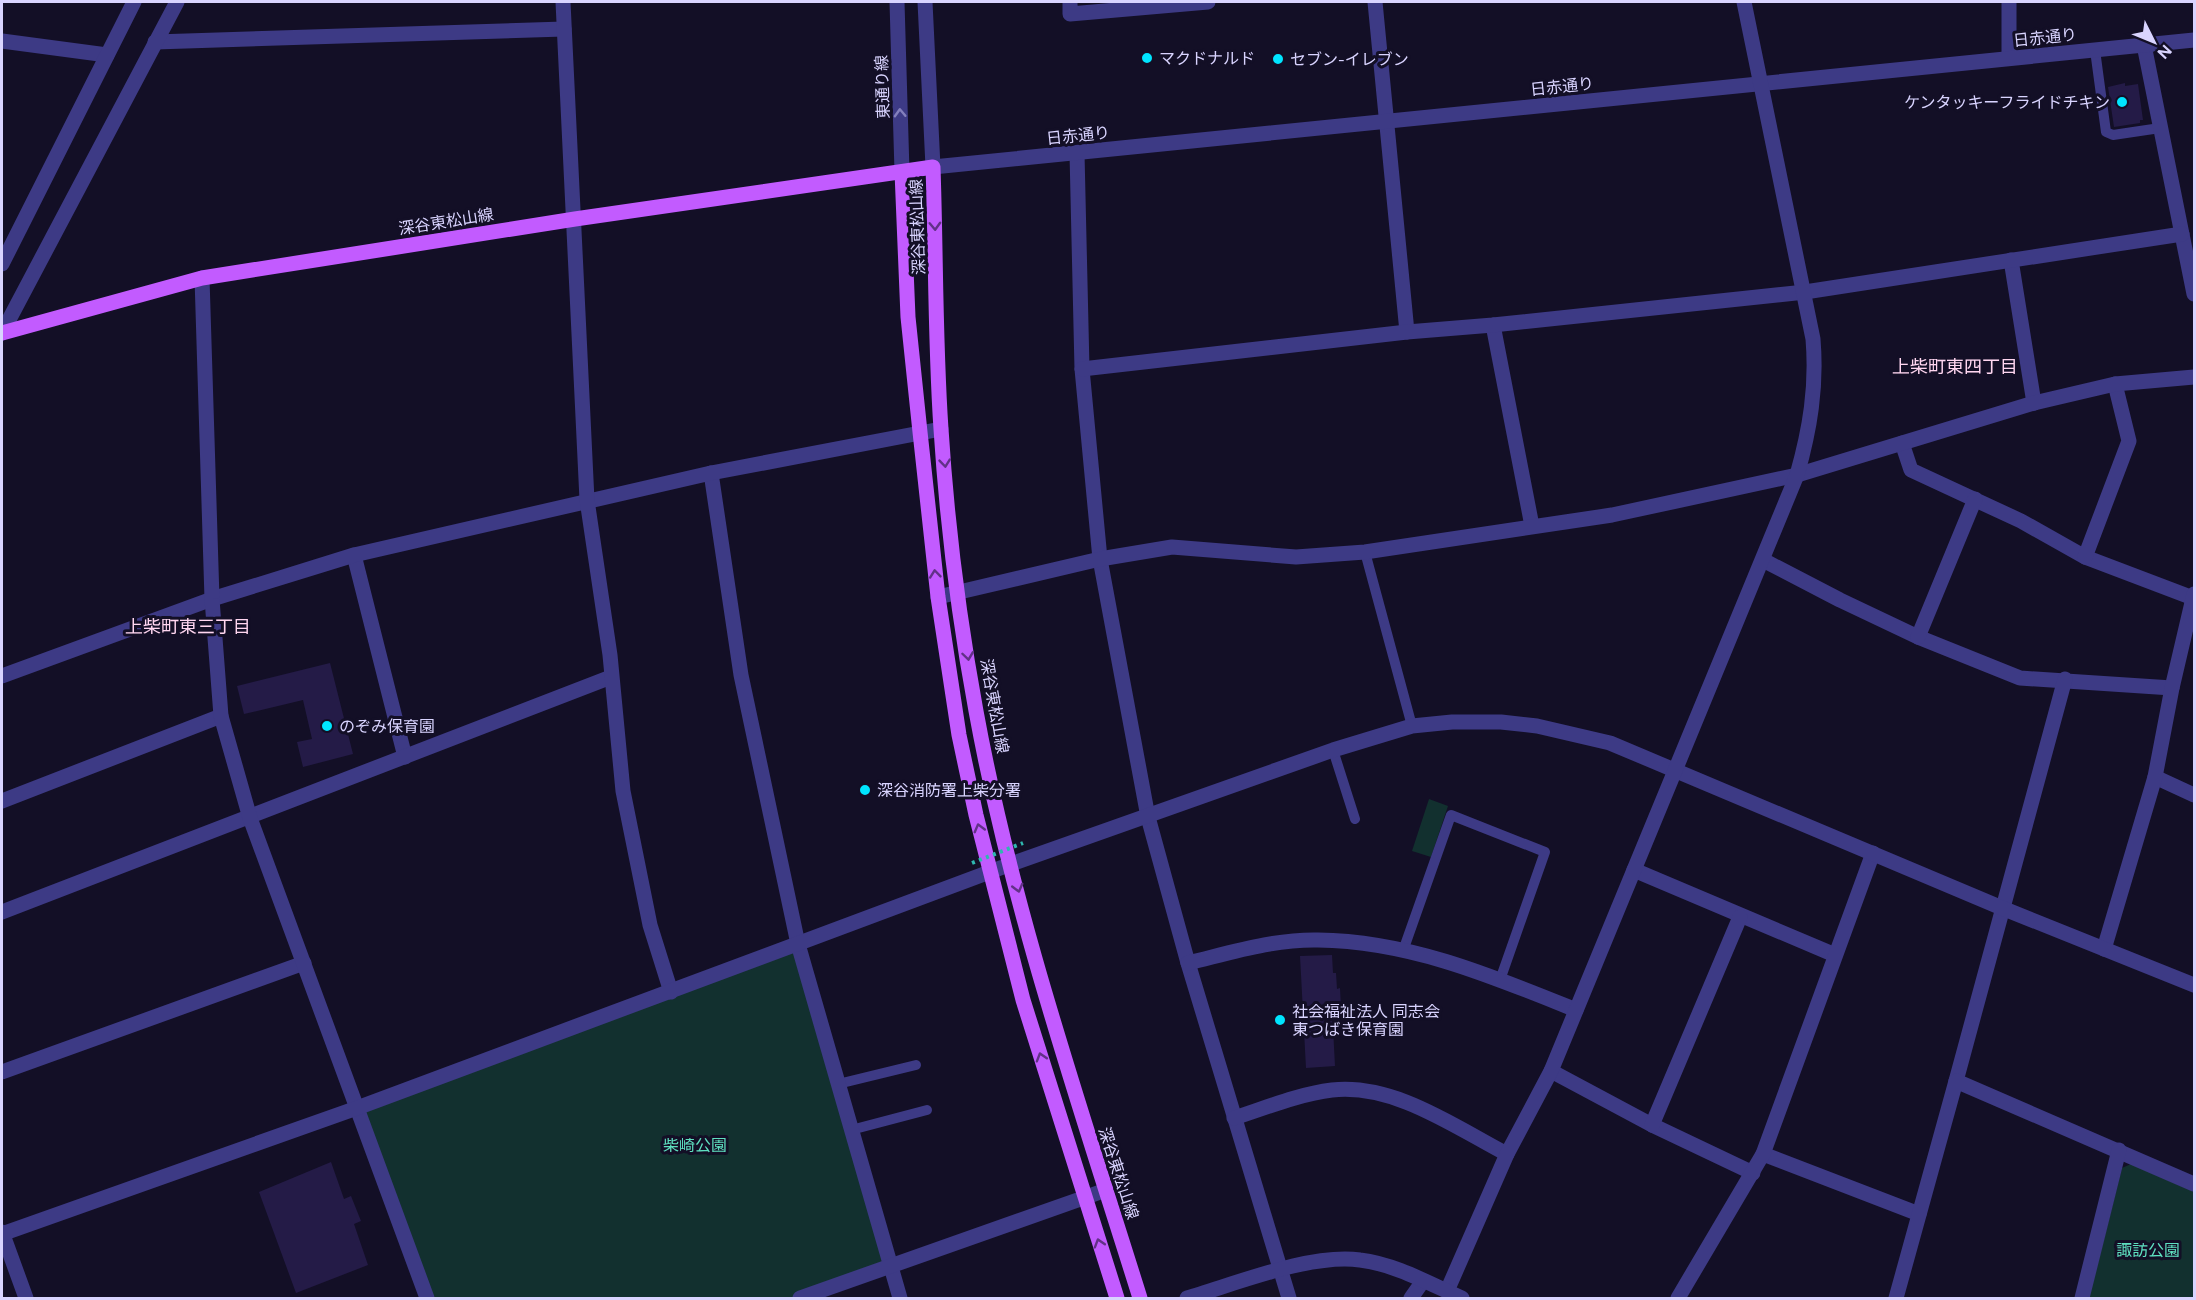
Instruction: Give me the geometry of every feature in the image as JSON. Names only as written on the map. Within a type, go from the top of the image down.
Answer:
[{"type":"main road","name":"深谷東松山線","points":[[2,333],[202,279],[574,219],[933,167],[941,429],[958,592],[976,710],[996,811],[1074,1092],[1140,1299]]},
{"type":"main road","name":"深谷東松山線","points":[[902,172],[908,317],[938,597],[958,735],[1023,1000],[1117,1299]]},
{"type":"street","points":[[2,264],[134,2]]},
{"type":"street","points":[[2,333],[177,2]]},
{"type":"street","points":[[563,2],[587,500],[611,677],[623,791],[636,866],[650,925],[671,992]]},
{"type":"street","name":"東通り線","points":[[897,2],[902,172]]},
{"type":"street","points":[[925,2],[933,167]]},
{"type":"street","points":[[1070,2],[1070,14],[1208,2]]},
{"type":"street","points":[[1375,2],[1407,332]]},
{"type":"street","points":[[1447,1291],[1507,1154],[1551,1071],[1797,476],[1814,408],[1816,377],[1813,339],[1805,292],[1744,2]]},
{"type":"street","points":[[2009,2],[2009,58]]},
{"type":"street","points":[[155,42],[564,29]]},
{"type":"street","name":"日赤通り","points":[[933,167],[2194,40]]},
{"type":"street","points":[[2,41],[107,56]]},
{"type":"street","points":[[2144,45],[2194,294]]},
{"type":"street","points":[[1077,153],[1082,369],[1100,559],[1148,818],[1188,963],[1290,1299]]},
{"type":"street","points":[[1082,369],[1407,332],[1805,292],[2182,234]]},
{"type":"street","points":[[2012,260],[2034,403]]},
{"type":"street","points":[[202,279],[212,599],[221,716],[250,818],[427,1299]]},
{"type":"street","points":[[1493,325],[1532,526]]},
{"type":"street","points":[[938,597],[1100,559],[1172,547],[1296,557],[1365,552],[1612,515],[1797,476],[2034,403],[2115,384],[2194,377]]},
{"type":"street","points":[[2085,557],[2129,441],[2115,384]]},
{"type":"street","points":[[2,676],[212,599],[354,555],[711,473],[941,429]]},
{"type":"street","points":[[1902,443],[1911,470],[2021,521],[2085,557],[2194,596],[2172,688],[2155,777],[2104,949]]},
{"type":"street","points":[[711,473],[741,675],[798,944],[900,1299]]},
{"type":"street","points":[[1918,637],[1975,499]]},
{"type":"street","points":[[354,555],[405,757]]},
{"type":"street","points":[[1763,560],[1918,637],[2020,678],[2065,679],[2172,688]]},
{"type":"street","points":[[2,912],[611,677]]},
{"type":"street","points":[[1896,1299],[2065,679]]},
{"type":"street","points":[[2,801],[221,716]]},
{"type":"street","points":[[26,1299],[2,1233],[357,1108],[1011,864],[1148,818],[1333,750],[1412,726],[1452,722],[1501,722],[1537,726],[1610,743],[2002,908],[2194,985]]},
{"type":"street","points":[[2155,777],[2194,795]]},
{"type":"street","points":[[1678,1299],[1763,1154],[1874,853]]},
{"type":"street","points":[[1634,870],[1740,917],[1835,955]]},
{"type":"street","points":[[1652,1125],[1740,917]]},
{"type":"street","points":[[1188,963],[1254,947],[1316,940],[1404,948],[1500,980],[1575,1011]]},
{"type":"street","points":[[2,1072],[304,963]]},
{"type":"street","points":[[1551,1071],[1652,1125],[1753,1173]]},
{"type":"street","points":[[1956,1081],[2194,1184]]},
{"type":"street","points":[[1234,1118],[1332,1090],[1367,1091],[1409,1103],[1507,1154]]},
{"type":"street","points":[[2082,1299],[2119,1150]]},
{"type":"street","points":[[1763,1154],[1918,1214]]},
{"type":"street","points":[[800,1299],[890,1265],[1106,1190]]},
{"type":"street","points":[[1187,1299],[1281,1270],[1332,1259],[1360,1260],[1390,1267],[1462,1299]]},
{"type":"street","points":[[1411,1299],[1423,1281]]},
{"type":"lane","points":[[2095,50],[2105,131],[2114,135],[2160,128]]},
{"type":"lane","points":[[1365,552],[1412,726]]},
{"type":"lane","points":[[1333,750],[1355,819]]},
{"type":"lane","points":[[1404,948],[1451,815],[1545,852],[1500,980]]},
{"type":"lane","points":[[838,1084],[916,1065]]},
{"type":"lane","points":[[851,1130],[927,1110]]},
{"type":"path","points":[[972,863],[1023,843]]},
{"type":"green space","points":[[1429,799],[1448,806],[1431,857],[1412,851]]},
{"type":"green space","name":"柴崎公園","points":[[798,944],[890,1265],[800,1298],[427,1298],[357,1108]]},
{"type":"green space","name":"諏訪公園","points":[[2131,1164],[2194,1192],[2194,1298],[2089,1298],[2122,1168]]},
{"type":"building","name":"ケンタッキーフライドチキン","points":[[2125,83],[2125,86],[2138,84],[2143,120],[2140,120],[2140,123],[2114,127],[2108,87]]},
{"type":"building","name":"のぞみ保育園","points":[[330,663],[353,754],[303,767],[297,742],[312,739],[303,700],[244,714],[237,686]]},
{"type":"building","points":[[1332,955],[1333,973],[1336,973],[1337,989],[1340,988],[1341,1008],[1332,1008],[1335,1066],[1306,1068],[1300,956]]},
{"type":"building","points":[[331,1162],[344,1199],[351,1196],[361,1221],[354,1224],[368,1265],[296,1293],[259,1192]]},
{"type":"place","name":"マクドナルド","points":[[1147,58]]},
{"type":"place","name":"セブン-イレブン","points":[[1278,59]]},
{"type":"place","name":"ケンタッキーフライドチキン","points":[[2122,102]]},
{"type":"place","name":"のぞみ保育園","points":[[327,726]]},
{"type":"place","name":"深谷消防署上柴分署","points":[[865,790]]},
{"type":"place","name":"社会福祉法人 同志会 東つばき保育園","points":[[1280,1020]]},
{"type":"district","name":"上柴町東四丁目","points":[[1955,367]]},
{"type":"district","name":"上柴町東三丁目","points":[[188,627]]}]
